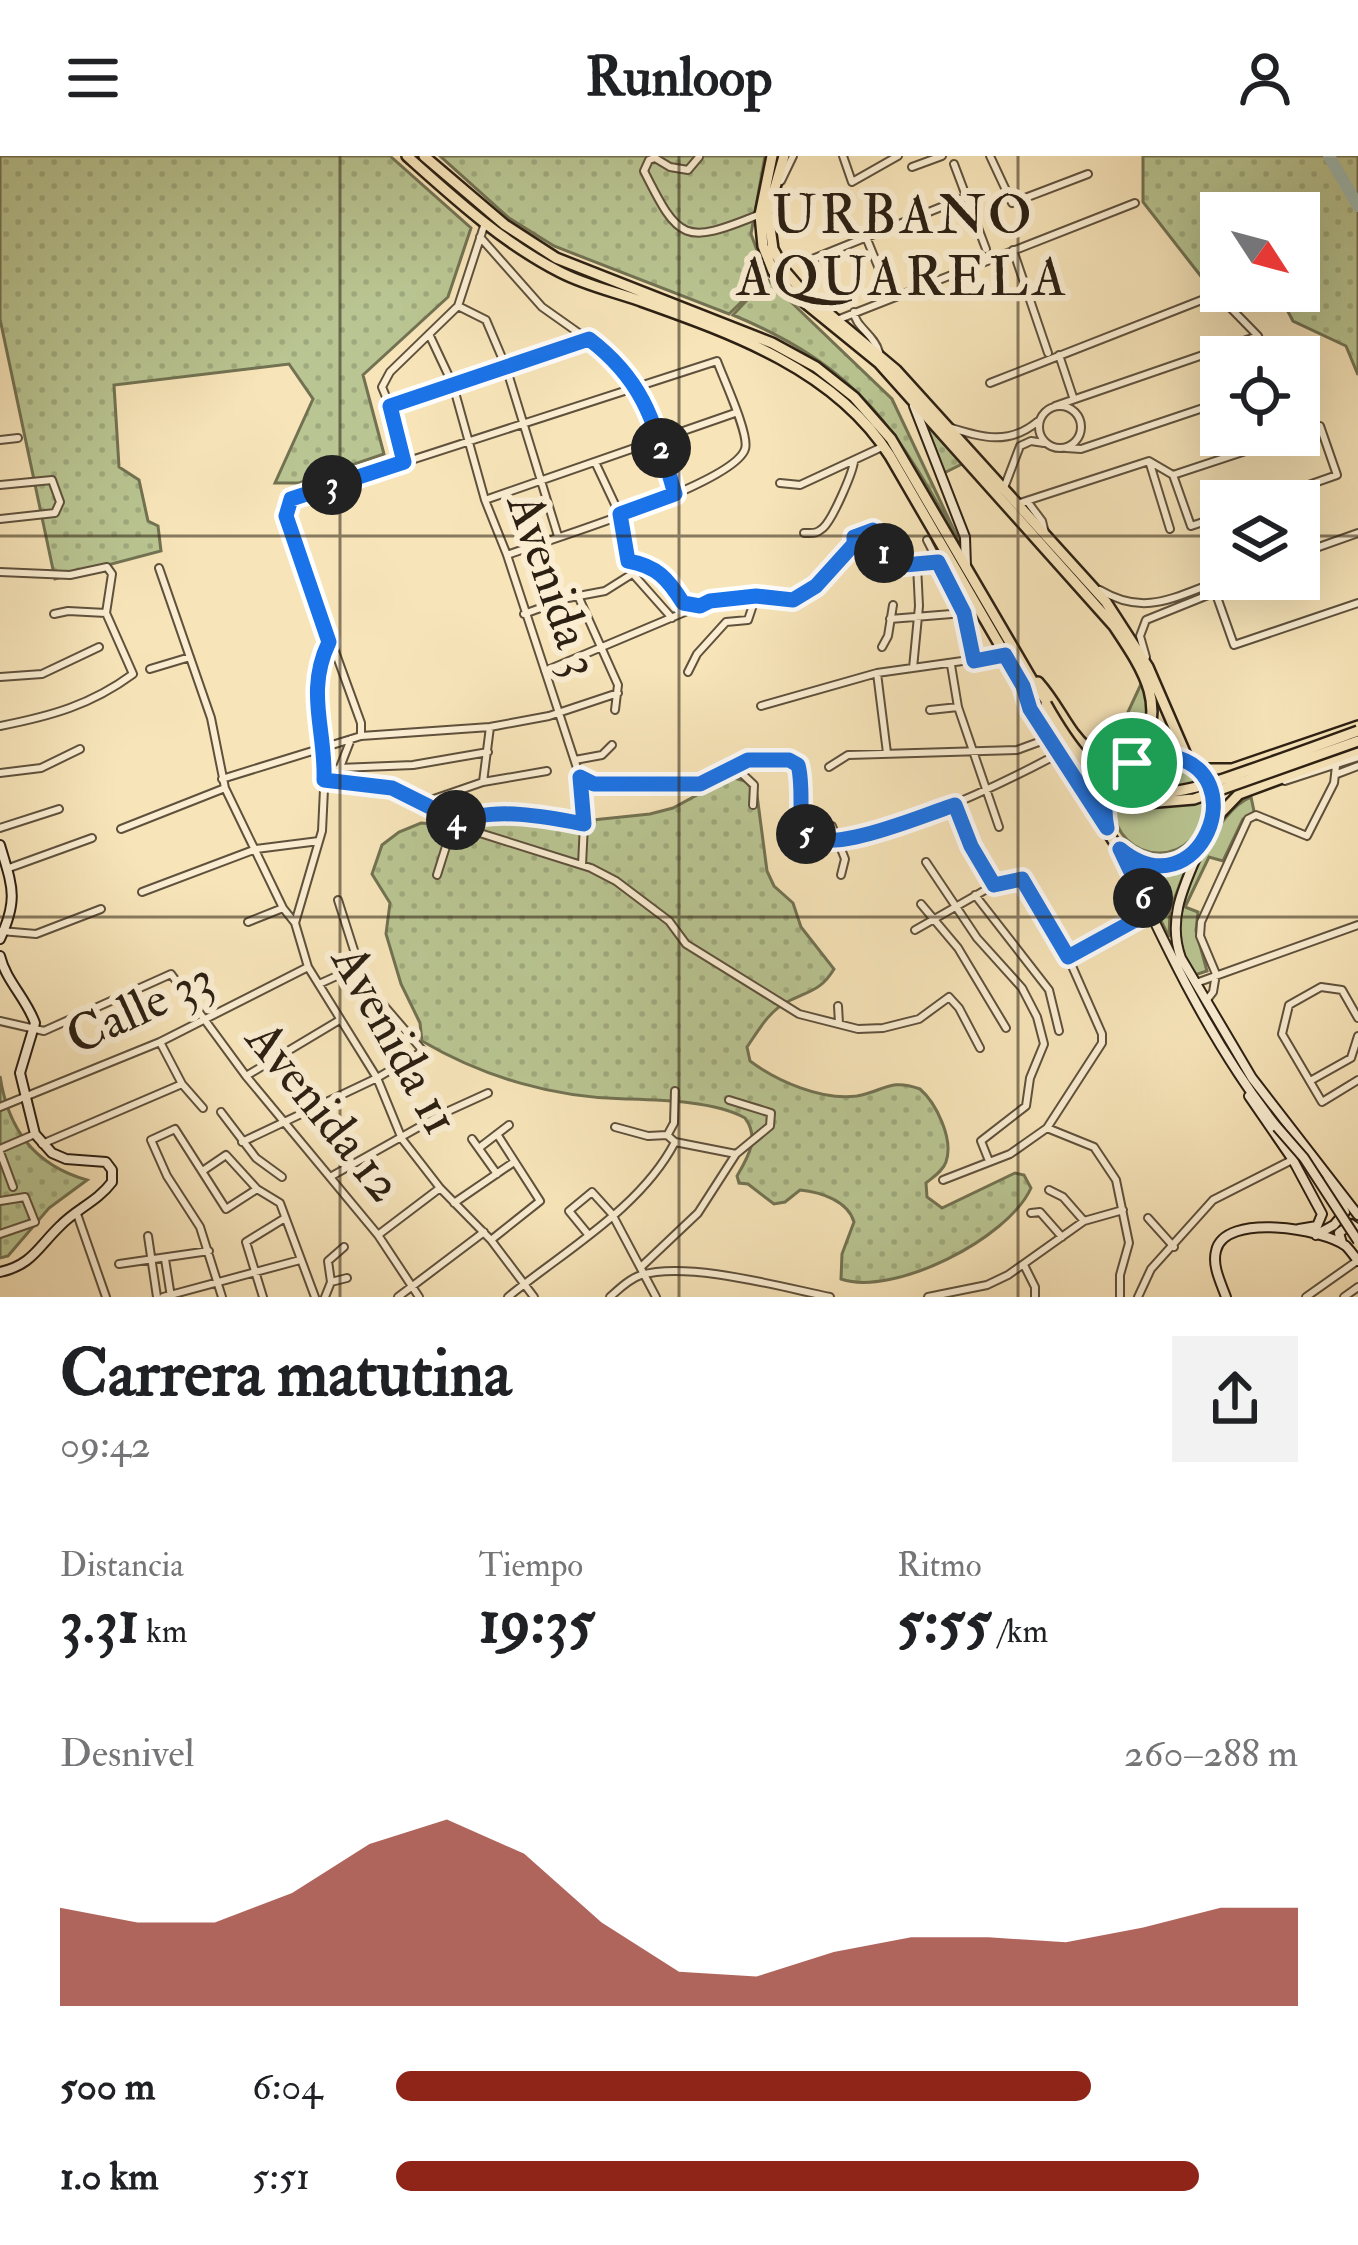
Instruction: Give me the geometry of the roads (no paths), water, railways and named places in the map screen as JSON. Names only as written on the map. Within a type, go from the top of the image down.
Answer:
[{"type":"main road","points":[[407,156],[485,223],[561,273],[794,366],[842,400],[884,446],[1030,699],[1083,774],[1118,796],[1146,803],[1194,799],[1358,753]]},
{"type":"main road","points":[[424,156],[506,225],[567,264],[793,353],[832,379],[872,415],[891,439],[1067,742],[1089,767],[1123,788],[1150,794],[1191,790],[1358,728]]},
{"type":"main road","points":[[772,156],[763,246],[773,271],[788,290],[879,363],[1114,626],[1150,693],[1152,732],[1136,761],[1115,778],[1108,792],[1107,828]]},
{"type":"main road","points":[[784,156],[764,213],[784,271],[880,354],[1004,490],[1022,502],[1046,537],[1118,618],[1148,667],[1193,767],[1212,793],[1213,822]]},
{"type":"main road","points":[[913,405],[964,537],[966,567]]},
{"type":"main road","points":[[1024,666],[1088,751],[1106,760],[1166,755],[1193,767],[1232,770],[1358,728]]},
{"type":"main road","points":[[1023,686],[1030,709],[1120,849],[1245,1084],[1304,1158],[1358,1241]]},
{"type":"main road","points":[[1152,732],[1158,735],[1176,728]]},
{"type":"main road","points":[[1358,753],[1233,798],[1202,844],[1174,923],[1179,953],[1258,1086],[1358,1215]]},
{"type":"main road","points":[[1120,849],[1143,863],[1162,865],[1188,857],[1202,844]]},
{"type":"main road","points":[[0,845],[14,889],[1,933]]},
{"type":"main road","points":[[0,956],[4,973],[30,1009],[34,1032],[20,1072],[35,1134],[66,1159],[106,1162],[112,1170],[112,1182],[104,1192],[61,1224],[26,1264],[0,1272]]},
{"type":"main road","points":[[1245,1084],[1252,1106],[1318,1202],[1328,1213],[1340,1212],[1342,1203]]},
{"type":"main road","points":[[1314,1235],[1339,1221],[1345,1212],[1321,1166]]},
{"type":"main road","points":[[1292,1231],[1320,1223],[1318,1202]]},
{"type":"main road","points":[[1343,1244],[1342,1229],[1351,1224],[1358,1229]]},
{"type":"main road","points":[[1226,1297],[1215,1262],[1221,1239],[1242,1228],[1314,1235],[1343,1244],[1358,1261]]},
{"type":"street","points":[[699,157],[688,170],[655,158],[644,171],[667,218],[695,235],[764,213],[793,156]]},
{"type":"street","points":[[843,156],[851,182],[898,156]]},
{"type":"street","points":[[912,167],[943,156]]},
{"type":"street","points":[[990,156],[1012,203],[1088,174]]},
{"type":"street","points":[[954,164],[986,249]]},
{"type":"street","points":[[810,260],[966,197]]},
{"type":"street","points":[[837,320],[1135,203]]},
{"type":"street","points":[[404,462],[382,387],[458,306],[485,223]]},
{"type":"street","points":[[480,237],[542,307],[619,363],[637,386],[675,494]]},
{"type":"street","points":[[866,237],[892,298]]},
{"type":"street","points":[[1013,250],[1048,353]]},
{"type":"street","points":[[947,427],[994,440],[1025,431],[1073,397],[1258,335],[1217,294],[990,383]]},
{"type":"street","points":[[458,306],[487,320],[559,536]]},
{"type":"street","points":[[854,312],[856,321],[874,337],[880,354]]},
{"type":"street","name":"Avenida 3","points":[[429,334],[453,385],[485,500],[580,777],[581,865]]},
{"type":"street","points":[[390,406],[589,339]]},
{"type":"street","points":[[1059,355],[1073,397]]},
{"type":"street","points":[[361,736],[361,724],[286,508],[291,499],[714,360],[746,438],[740,457],[714,476],[675,494],[507,555]]},
{"type":"street","points":[[1055,406],[1074,410],[1081,422],[1080,435],[1066,448]]},
{"type":"street","points":[[1004,490],[1020,446],[1031,441],[1082,449],[1200,409]]},
{"type":"street","points":[[485,500],[735,413]]},
{"type":"street","points":[[1040,420],[1040,434],[1047,445]]},
{"type":"street","points":[[1320,426],[1337,475],[1320,481]]},
{"type":"street","points":[[0,440],[18,438]]},
{"type":"street","points":[[780,483],[800,485],[884,446]]},
{"type":"street","points":[[1172,475],[1229,456]]},
{"type":"street","points":[[1149,461],[1171,529]]},
{"type":"street","points":[[1022,502],[1149,461],[1172,475],[1191,526],[1200,523]]},
{"type":"street","points":[[595,462],[620,514],[633,574],[672,618]]},
{"type":"street","points":[[804,533],[820,532],[826,524],[854,462]]},
{"type":"street","points":[[0,485],[52,480],[60,502],[55,513],[0,519]]},
{"type":"street","points":[[545,671],[710,601],[756,596],[788,601],[805,594],[844,556],[854,537],[873,530],[893,566],[938,562]]},
{"type":"street","points":[[1320,547],[1358,533]]},
{"type":"street","points":[[927,540],[964,613],[974,661]]},
{"type":"street","points":[[628,561],[651,566],[683,603],[700,606]]},
{"type":"street","points":[[913,668],[916,565]]},
{"type":"street","points":[[0,572],[70,575],[107,567],[112,574],[106,613],[133,674],[106,694],[62,714],[0,726]]},
{"type":"street","points":[[159,568],[211,718],[224,783],[283,908],[295,923]]},
{"type":"street","points":[[524,614],[605,591],[633,574]]},
{"type":"street","points":[[1091,586],[1121,603],[1139,606],[1199,593]]},
{"type":"street","points":[[1148,667],[1140,636],[1146,620],[1199,593]]},
{"type":"street","points":[[688,672],[697,654],[726,622],[748,620],[756,596]]},
{"type":"street","points":[[579,598],[618,693],[615,710]]},
{"type":"street","points":[[1217,600],[1234,645],[1358,603]]},
{"type":"street","points":[[882,647],[892,605]]},
{"type":"street","points":[[54,614],[106,613]]},
{"type":"street","points":[[890,619],[964,613]]},
{"type":"street","name":"Avenida 11","points":[[329,642],[321,658],[315,715],[326,747],[319,842],[295,923],[308,967],[377,1078],[402,1139],[534,1297]]},
{"type":"street","points":[[0,677],[42,674],[99,647]]},
{"type":"street","points":[[760,706],[877,673],[1005,655]]},
{"type":"street","points":[[150,669],[190,657]]},
{"type":"street","points":[[951,665],[970,750],[999,826]]},
{"type":"street","points":[[877,673],[887,755]]},
{"type":"street","points":[[121,829],[224,783],[361,736],[490,727],[560,713],[618,693]]},
{"type":"street","points":[[930,710],[958,706]]},
{"type":"street","points":[[483,782],[490,727]]},
{"type":"street","points":[[829,767],[848,755],[1017,750],[1049,739]]},
{"type":"street","points":[[334,780],[351,740]]},
{"type":"street","points":[[575,760],[602,755],[612,745]]},
{"type":"street","points":[[0,773],[40,768],[80,749]]},
{"type":"street","points":[[339,767],[413,764],[488,752]]},
{"type":"street","points":[[1206,1001],[1216,974],[1200,936],[1202,922],[1248,819],[1256,815],[1307,836],[1337,770],[1358,753]]},
{"type":"street","points":[[580,777],[594,784],[700,784],[757,759],[794,762],[804,790],[801,824],[808,837],[841,842],[955,805],[1058,754]]},
{"type":"street","points":[[735,767],[754,785],[752,805]]},
{"type":"street","points":[[1258,787],[1337,770]]},
{"type":"street","points":[[424,802],[483,782],[547,771]]},
{"type":"street","points":[[324,780],[392,788],[483,834],[616,881],[669,921],[686,944],[799,1014],[858,1029],[906,1025],[949,997],[980,1048]]},
{"type":"street","points":[[955,805],[994,885]]},
{"type":"street","points":[[0,828],[59,809]]},
{"type":"street","points":[[458,821],[513,815],[584,824]]},
{"type":"street","points":[[437,875],[458,821]]},
{"type":"street","points":[[832,826],[841,842],[841,875]]},
{"type":"street","points":[[9,868],[92,838]]},
{"type":"street","points":[[142,892],[256,849],[319,842]]},
{"type":"street","points":[[926,862],[955,907],[1022,988],[1044,1044],[1023,1111],[981,1141],[989,1161]]},
{"type":"street","points":[[915,930],[994,885],[1022,879],[1068,957],[1102,1034],[1102,1043],[1047,1129],[1010,1154],[943,1180]]},
{"type":"street","points":[[975,895],[1049,990],[1059,1031]]},
{"type":"street","points":[[242,1142],[377,1078],[417,1057],[423,1048],[391,1016],[359,966],[338,900]]},
{"type":"street","points":[[921,904],[958,948],[1006,1028]]},
{"type":"street","points":[[248,922],[283,908]]},
{"type":"street","points":[[1,933],[37,934],[100,909]]},
{"type":"street","points":[[1068,957],[1150,912]]},
{"type":"street","points":[[1196,983],[1358,925]]},
{"type":"street","points":[[318,984],[359,966]]},
{"type":"street","name":"Calle 33","points":[[0,1107],[160,1042],[308,967]]},
{"type":"street","name":"Avenida 12","points":[[34,1032],[171,974],[246,1076],[378,1234],[419,1297]]},
{"type":"street","points":[[1358,1018],[1342,990],[1321,987],[1289,1005],[1282,1034],[1322,1102],[1358,1080]]},
{"type":"street","points":[[838,1006],[839,1023]]},
{"type":"street","points":[[0,1021],[34,1032]]},
{"type":"street","points":[[246,1076],[338,1021]]},
{"type":"street","points":[[1310,1081],[1351,1058],[1358,1036]]},
{"type":"street","points":[[160,1042],[182,1084],[203,1108]]},
{"type":"street","points":[[43,1144],[182,1084]]},
{"type":"street","points":[[667,1135],[674,1123],[675,1091]]},
{"type":"street","points":[[330,1177],[488,1093]]},
{"type":"street","points":[[610,1297],[644,1270],[698,1213],[736,1154],[762,1135],[773,1118],[765,1110],[729,1100]]},
{"type":"street","points":[[220,1112],[242,1142],[283,1177]]},
{"type":"street","points":[[479,1148],[509,1125]]},
{"type":"street","points":[[615,1127],[736,1154]]},
{"type":"street","points":[[222,1297],[200,1227],[167,1176],[151,1140],[175,1129],[226,1209],[256,1190]]},
{"type":"street","points":[[1047,1129],[1094,1148],[1116,1180],[1129,1244],[1120,1275],[1120,1297]]},
{"type":"street","points":[[13,1186],[0,1151],[35,1134]]},
{"type":"street","points":[[491,1240],[540,1201],[497,1134]]},
{"type":"street","points":[[472,1139],[496,1174]]},
{"type":"street","points":[[508,1297],[612,1214],[665,1161],[675,1142]]},
{"type":"street","points":[[203,1170],[226,1155],[256,1190],[280,1203],[314,1297]]},
{"type":"street","points":[[1138,1297],[1151,1269],[1213,1200],[1293,1160]]},
{"type":"street","points":[[454,1203],[514,1162]]},
{"type":"street","points":[[378,1234],[440,1187]]},
{"type":"street","points":[[1049,1190],[1064,1197],[1084,1222]]},
{"type":"street","points":[[587,1234],[569,1211],[594,1193],[612,1214],[656,1297]]},
{"type":"street","points":[[0,1201],[25,1197],[35,1222],[0,1234]]},
{"type":"street","points":[[928,1297],[987,1285],[1084,1222],[1123,1210]]},
{"type":"street","points":[[1031,1213],[1040,1212],[1062,1238]]},
{"type":"street","points":[[76,1214],[106,1297]]},
{"type":"street","points":[[262,1297],[246,1241],[285,1217]]},
{"type":"street","points":[[1148,1218],[1174,1247]]},
{"type":"street","points":[[398,1297],[484,1232]]},
{"type":"street","points":[[148,1236],[150,1261],[166,1297]]},
{"type":"street","points":[[325,1297],[331,1282],[328,1261],[344,1247]]},
{"type":"street","points":[[119,1264],[209,1250]]},
{"type":"street","points":[[165,1259],[166,1297]]},
{"type":"street","points":[[166,1297],[300,1260]]},
{"type":"street","points":[[1306,1297],[1358,1261]]},
{"type":"street","points":[[1024,1265],[1036,1297]]},
{"type":"street","points":[[644,1270],[708,1274],[830,1297]]},
{"type":"street","points":[[331,1282],[347,1278]]},
{"type":"street","points":[[1344,1297],[1358,1287]]},
{"type":"waterway","points":[[1329,156],[1358,206]]},
{"type":"district","name":"URBANO AQUARELA","points":[[903,247]]}]
